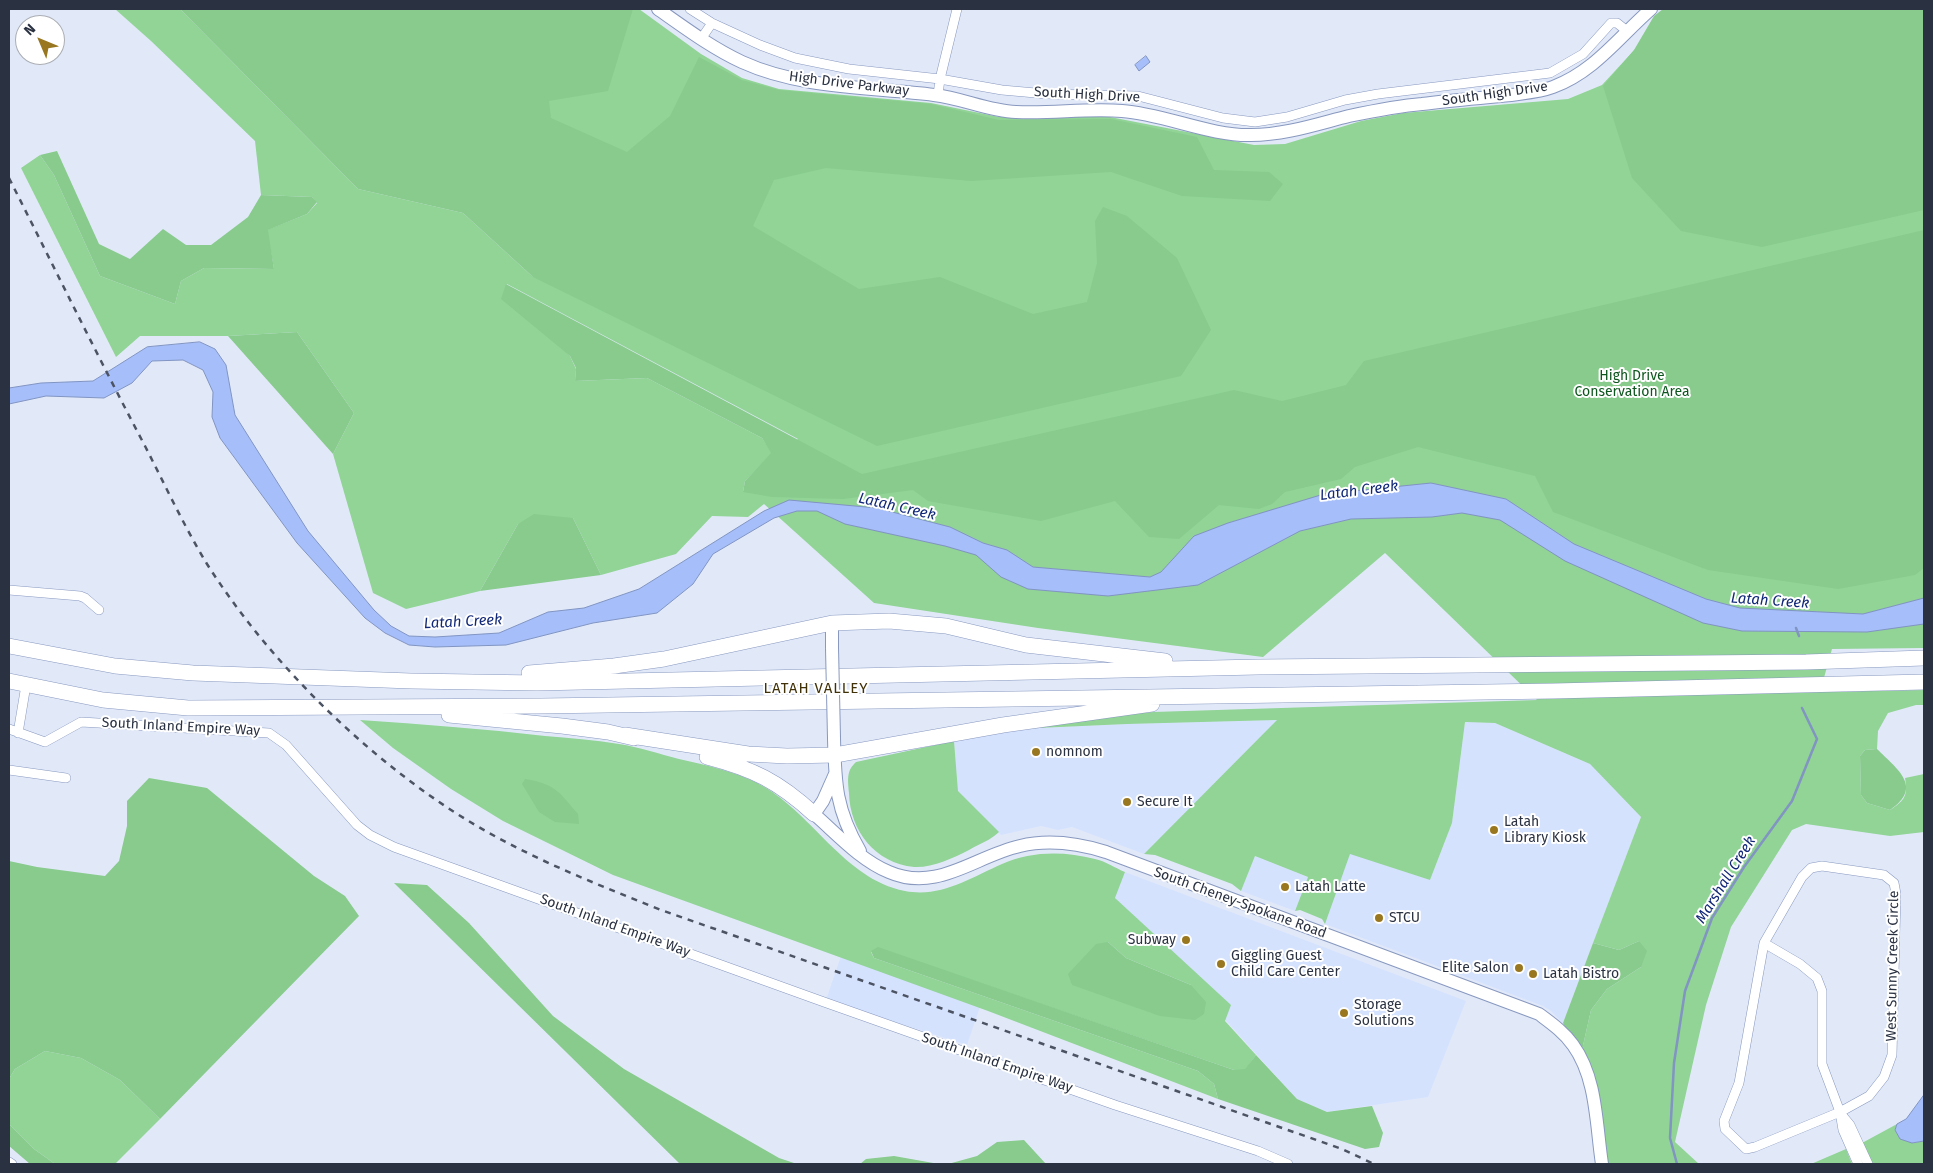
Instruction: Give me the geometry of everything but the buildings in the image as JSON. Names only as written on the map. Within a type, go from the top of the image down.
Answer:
[{"type":"highway","points":[[383,680],[436,673],[535,673],[614,666],[688,655],[832,623],[889,621],[946,626],[1026,645],[1224,668]]},
{"type":"highway","points":[[9,646],[115,666],[193,673],[383,680],[537,682],[1224,668],[1544,663],[1806,662],[1924,658]]},
{"type":"highway","points":[[9,681],[103,700],[188,708],[380,708],[1686,688],[1924,682]]},
{"type":"highway","points":[[380,708],[562,726],[748,754],[788,756],[835,755],[1003,725],[1220,695]]},
{"type":"highway","points":[[625,735],[750,770],[781,786],[814,814]]},
{"type":"main road","name":"High Drive Parkway","points":[[658,9],[701,39],[743,63],[773,73],[812,82],[938,95]]},
{"type":"main road","name":"South High Drive","points":[[938,95],[997,110],[1016,112],[1122,111],[1228,133],[1251,135],[1293,131],[1352,116],[1419,104],[1523,93],[1551,88],[1572,79],[1602,57],[1650,9]]},
{"type":"main road","name":"South Cheney-Spokane Road","points":[[832,623],[835,774],[838,799],[843,819],[864,856]]},
{"type":"main road","name":"South Cheney-Spokane Road","points":[[835,774],[826,796],[814,814],[852,848],[890,873],[923,879],[943,876],[1020,845],[1049,842],[1077,844],[1106,852],[1539,1014],[1560,1031],[1573,1045],[1585,1067],[1591,1085],[1602,1164]]},
{"type":"street","name":"South High Drive","points":[[690,9],[712,23],[760,45],[795,58],[849,69],[940,79],[1002,90],[1047,94],[1138,96],[1223,118],[1255,122],[1287,117],[1345,100],[1378,94],[1550,73],[1583,54],[1611,23],[1617,24],[1627,31]]},
{"type":"street","points":[[938,95],[940,79],[958,9]]},
{"type":"street","points":[[701,39],[712,23]]},
{"type":"street","points":[[9,590],[80,596],[99,610]]},
{"type":"street","points":[[18,733],[26,685]]},
{"type":"street","name":"South Inland Empire Way","points":[[9,729],[46,742],[82,722],[269,732],[286,745],[358,825],[370,835],[394,847],[824,1002],[1115,1105],[1258,1151],[1288,1164]]},
{"type":"street","points":[[9,770],[66,778]]},
{"type":"street","name":"West Sunny Creek Circle","points":[[1764,944],[1802,877],[1811,868],[1822,866],[1884,875],[1894,882],[1896,894],[1892,1055],[1884,1076],[1869,1096],[1840,1112]]},
{"type":"street","points":[[1840,1112],[1746,1149],[1725,1128],[1724,1121],[1739,1083],[1764,944],[1800,964],[1818,978],[1822,991],[1822,1064],[1840,1112],[1843,1130],[1858,1164]]},
{"type":"street","points":[[1840,1112],[1850,1125],[1868,1164]]},
{"type":"shaded area","points":[[1278,720],[1144,854],[1072,827],[1058,830],[1041,826],[1001,835],[958,791],[954,741],[1015,729]]},
{"type":"shaded area","points":[[1465,722],[1495,723],[1590,764],[1641,817],[1563,1023],[1543,1006],[1325,924],[1350,853],[1430,880],[1452,823]]},
{"type":"shaded area","points":[[1255,856],[1308,877],[1295,911],[1241,891]]},
{"type":"shaded area","name":"Storage Solutions","points":[[1125,872],[1466,1001],[1428,1097],[1327,1112],[1297,1099],[1115,898]]},
{"type":"shaded area","points":[[842,953],[983,998],[967,1045],[826,1000]]},
{"type":"green space","name":"High Drive Conservation Area","points":[[115,9],[180,9],[358,189],[463,213],[533,277],[344,9],[639,9],[701,54],[742,78],[779,89],[931,103],[999,117],[1110,117],[1254,145],[1285,144],[1361,121],[1403,113],[1568,99],[1602,85],[1638,46],[1924,9],[1924,648],[1832,649],[1820,692],[1924,690],[1924,705],[1916,705],[1888,713],[1878,731],[1877,749],[1865,750],[1860,756],[1861,795],[1867,803],[1890,810],[1902,800],[1906,793],[1905,778],[1924,774],[1924,832],[1890,836],[1806,824],[1792,830],[1731,927],[1706,1005],[1675,1142],[1699,1164],[1608,1164],[1596,1088],[1582,1050],[1591,1010],[1607,989],[1641,967],[1639,941],[1619,950],[1593,943],[1641,817],[1590,764],[1495,723],[1465,722],[1452,823],[1430,880],[1350,854],[1325,924],[1322,919],[1300,910],[1295,911],[1308,877],[1255,856],[1241,891],[1232,884],[1155,855],[1144,854],[1277,720],[1015,729],[1094,717],[1153,712],[1537,700],[1385,553],[1263,657],[1038,628],[874,603],[764,504],[748,517],[712,516],[676,554],[601,575],[573,518],[518,524],[480,591],[406,609],[373,593],[333,454],[354,413],[297,332],[228,336],[140,336],[116,357],[21,168],[40,155],[54,175],[100,276],[175,304],[181,281],[204,268],[274,269],[267,230],[307,214],[317,203],[312,197],[261,195],[255,141]],"holes":[[[507,284],[798,439],[743,492],[745,481],[772,453],[762,438],[647,378],[575,381],[576,369],[570,356]]]},
{"type":"green space","points":[[180,9],[633,9],[608,91],[549,101],[551,118],[627,152],[670,116],[699,57],[742,80],[779,90],[931,104],[999,120],[1111,119],[1197,137],[1214,170],[1269,172],[1283,184],[1270,201],[1182,196],[1111,172],[971,181],[826,168],[774,180],[753,226],[859,289],[940,277],[1033,314],[1087,302],[1097,263],[1095,221],[1103,207],[1127,216],[1177,258],[1211,330],[1181,376],[877,446],[533,277],[463,213],[358,189]]},
{"type":"green space","points":[[1663,9],[1924,9],[1924,210],[1762,247],[1681,231],[1632,178],[1603,86],[1634,50],[1654,16]]},
{"type":"green space","points":[[57,151],[99,244],[130,259],[163,229],[186,245],[211,245],[248,217],[261,195],[312,197],[317,202],[307,214],[268,230],[274,269],[204,268],[181,281],[175,304],[100,276],[54,175],[40,155]]},
{"type":"green space","points":[[1924,230],[1924,568],[1915,575],[1838,589],[1708,570],[1553,512],[1535,476],[1418,447],[1355,467],[1341,479],[1285,492],[1272,504],[1259,509],[1219,505],[1179,539],[1149,537],[1115,501],[1041,521],[928,501],[913,490],[843,499],[772,497],[743,492],[745,481],[771,453],[762,438],[647,378],[575,381],[576,368],[570,356],[501,299],[506,284],[862,474],[1234,390],[1282,401],[1346,385],[1364,361]]},
{"type":"green space","points":[[297,332],[354,413],[333,454],[228,336]]},
{"type":"green space","points":[[534,514],[573,518],[601,575],[480,591],[518,524]]},
{"type":"green space","points":[[360,720],[582,739],[634,747],[719,769],[757,783],[776,795],[845,859],[863,873],[883,884],[905,891],[931,892],[943,889],[967,881],[1002,864],[1036,855],[1060,854],[1083,856],[1099,860],[1125,872],[1115,898],[1231,1005],[1225,1021],[1256,1055],[1245,1070],[1234,1070],[878,948],[871,952],[874,958],[1198,1071],[1214,1084],[1218,1099],[988,1011],[613,875],[503,821],[451,789],[393,748]],"holes":[[[1108,942],[1126,958],[1191,985],[1072,985]]]},
{"type":"green space","points":[[954,741],[958,791],[999,832],[989,840],[969,850],[935,864],[914,867],[888,859],[867,843],[854,820],[850,807],[848,784],[848,776],[853,765],[856,762]]},
{"type":"green space","points":[[1877,749],[1899,771],[1904,778],[1906,786],[1905,794],[1900,802],[1890,810],[1867,803],[1861,795],[1860,756],[1865,750]]},
{"type":"green space","points":[[149,778],[207,788],[314,876],[345,896],[359,916],[160,1119],[120,1080],[81,1058],[45,1051],[15,1069],[9,1079],[9,861],[37,867],[105,876],[119,861],[127,826],[127,801]]},
{"type":"green space","points":[[525,779],[544,783],[556,790],[578,814],[579,824],[555,822],[539,812],[522,784]]},
{"type":"green space","points":[[394,883],[427,885],[469,923],[553,1016],[624,1069],[779,1158],[797,1164],[680,1164]]},
{"type":"green space","points":[[1639,941],[1647,951],[1641,967],[1607,989],[1591,1010],[1582,1050],[1568,1033],[1563,1023],[1593,943],[1619,950]]},
{"type":"green space","points":[[1108,942],[1126,958],[1191,985],[1206,1002],[1204,1014],[1195,1020],[1160,1016],[1072,985],[1068,974],[1096,944]]},
{"type":"green space","points":[[878,947],[1234,1070],[1245,1069],[1256,1055],[1297,1099],[1327,1112],[1372,1106],[1383,1133],[1379,1147],[1365,1149],[1218,1099],[1214,1084],[1198,1071],[874,958],[871,951]]},
{"type":"green space","points":[[45,1051],[81,1058],[120,1080],[160,1119],[115,1164],[55,1164],[34,1149],[9,1124],[9,1079],[15,1069]]},
{"type":"green space","points":[[9,1124],[34,1149],[55,1164],[30,1164],[9,1146]]},
{"type":"green space","points":[[1897,1124],[1895,1130],[1912,1143],[1924,1141],[1924,1164],[1871,1164],[1862,1143]]},
{"type":"green space","points":[[1024,1140],[1046,1164],[948,1164],[977,1156],[997,1142]]},
{"type":"green space","points":[[1846,1149],[1852,1164],[1811,1164]]},
{"type":"green space","points":[[894,1156],[939,1164],[860,1164],[866,1159]]},
{"type":"water","points":[[1146,56],[1150,62],[1139,71],[1135,65]]},
{"type":"water","name":"Latah Creek","points":[[200,342],[215,349],[226,365],[235,415],[308,531],[374,610],[391,626],[409,636],[435,637],[499,633],[548,612],[584,608],[639,589],[764,511],[789,500],[877,508],[950,527],[983,543],[1007,550],[1033,567],[1150,577],[1161,572],[1194,536],[1228,523],[1324,494],[1431,483],[1506,499],[1574,544],[1706,599],[1740,608],[1863,614],[1924,598],[1924,624],[1867,632],[1742,631],[1703,623],[1565,561],[1500,520],[1462,513],[1432,517],[1351,519],[1300,531],[1198,585],[1108,596],[1028,589],[1001,577],[976,555],[945,546],[845,524],[817,511],[797,511],[774,518],[713,554],[693,584],[657,613],[593,623],[506,645],[435,647],[409,645],[385,633],[365,618],[297,543],[220,438],[212,417],[213,392],[203,370],[183,360],[152,361],[132,383],[104,398],[46,396],[9,404],[9,388],[41,383],[93,381],[147,347]]},
{"type":"water","points":[[1924,1095],[1924,1141],[1912,1143],[1900,1139],[1895,1130],[1897,1124],[1906,1119]]},
{"type":"waterway","name":"Marshall Creek","points":[[1796,628],[1799,636]]},
{"type":"waterway","name":"Marshall Creek","points":[[1677,1164],[1670,1138],[1674,1063],[1685,991],[1712,918],[1744,867],[1792,801],[1817,739],[1802,708]]},
{"type":"railway","points":[[9,178],[93,346],[190,535],[207,564],[231,599],[284,666],[345,727],[411,782],[470,822],[523,851],[577,876],[661,910],[1342,1149],[1374,1164]]},
{"type":"place","name":"nomnom","points":[[1036,752]]},
{"type":"place","name":"Secure It","points":[[1127,802]]},
{"type":"place","name":"Latah Library Kiosk","points":[[1494,830]]},
{"type":"place","name":"Latah Latte","points":[[1285,887]]},
{"type":"place","name":"STCU","points":[[1379,918]]},
{"type":"place","name":"Subway","points":[[1186,940]]},
{"type":"place","name":"Giggling Guest Child Care Center","points":[[1221,964]]},
{"type":"place","name":"Elite Salon","points":[[1519,968]]},
{"type":"place","name":"Latah Bistro","points":[[1533,974]]},
{"type":"place","name":"Storage Solutions","points":[[1344,1013]]},
{"type":"district","name":"LATAH VALLEY","points":[[816,689]]}]
